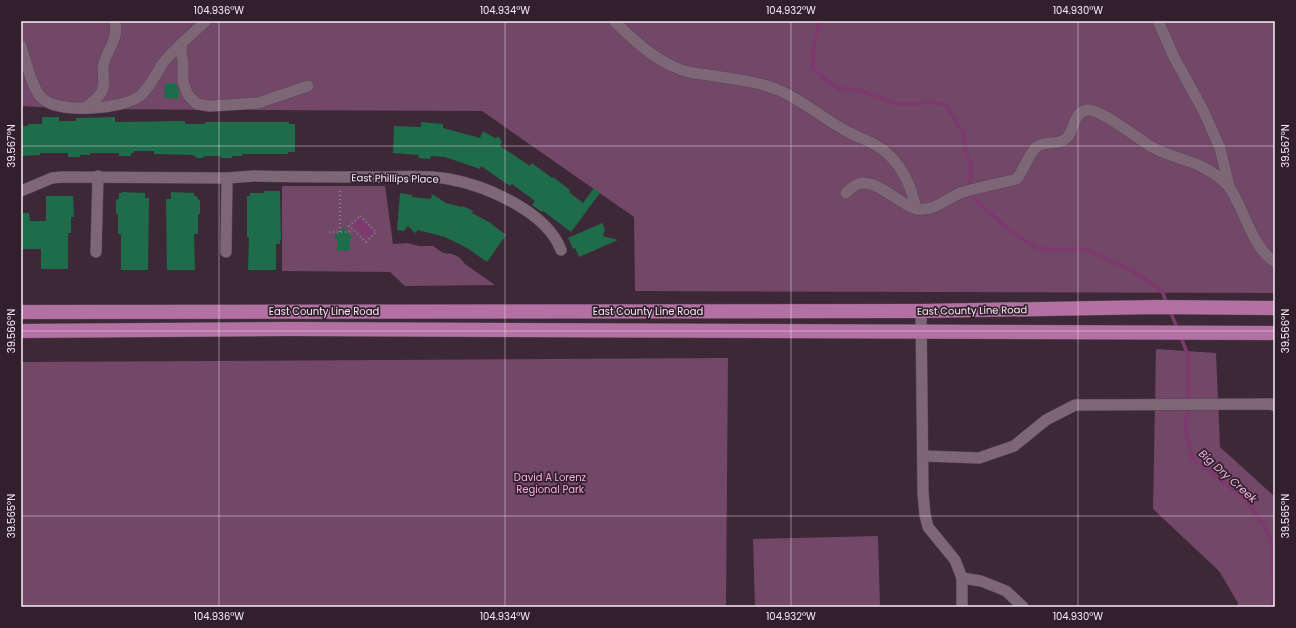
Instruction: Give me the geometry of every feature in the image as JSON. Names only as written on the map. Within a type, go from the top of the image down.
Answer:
[{"type":"main road","name":"East County Line Road","points":[[21,312],[921,311],[1156,307],[1275,308]]},
{"type":"main road","name":"East County Line Road","points":[[21,331],[290,329],[1275,333]]},
{"type":"street","points":[[85,108],[102,92],[104,83],[103,68],[106,57],[115,39],[115,21]]},
{"type":"street","points":[[21,46],[36,88],[43,99],[54,105],[72,109],[120,104],[140,96],[155,77],[162,64],[206,21]]},
{"type":"street","points":[[614,21],[649,52],[678,69],[762,84],[782,91],[802,102],[851,134],[876,145],[889,155],[906,176],[916,209]]},
{"type":"street","points":[[1158,21],[1175,59],[1203,110],[1220,148],[1229,186],[1263,251],[1275,262]]},
{"type":"street","points":[[182,44],[181,53],[184,68],[183,82],[188,95],[196,104],[210,106],[258,103],[308,86]]},
{"type":"street","points":[[846,193],[859,183],[867,183],[881,189],[900,202],[916,209],[926,210],[962,193],[1017,179],[1038,145],[1065,140],[1069,135],[1076,118],[1087,110],[1094,110],[1106,116],[1151,146],[1207,168],[1229,186]]},
{"type":"street","points":[[96,252],[98,176]]},
{"type":"street","name":"East Phillips Place","points":[[21,191],[52,178],[62,177],[435,177],[481,187],[511,201],[548,228],[559,244],[561,250]]},
{"type":"street","points":[[226,252],[227,178]]},
{"type":"street","points":[[921,311],[924,456],[923,493],[925,515],[928,527],[955,560],[962,578],[962,607]]},
{"type":"street","points":[[924,456],[979,458],[1014,446],[1046,420],[1075,405],[1272,404],[1275,406]]},
{"type":"street","points":[[962,578],[981,581],[1006,591],[1023,607]]},
{"type":"path","points":[[340,177],[340,232]]},
{"type":"path","points":[[360,216],[376,232],[366,242],[352,229],[349,226],[360,216]]},
{"type":"path","points":[[329,232],[349,232],[352,229]]},
{"type":"green space","points":[[21,21],[1275,21],[1275,293],[635,291],[634,217],[482,111],[72,109],[21,106]]},
{"type":"green space","points":[[282,186],[385,186],[393,244],[407,243],[419,246],[433,246],[443,253],[453,254],[495,285],[405,286],[390,272],[282,271]]},
{"type":"green space","points":[[1156,349],[1216,353],[1220,447],[1275,497],[1275,607],[1237,607],[1238,603],[1219,571],[1153,509]]},
{"type":"green space","name":"David A Lorenz Regional Park","points":[[728,358],[726,607],[21,607],[21,362]]},
{"type":"green space","points":[[878,536],[880,607],[755,607],[753,539]]},
{"type":"shaded area","points":[[360,218],[374,232],[367,239],[353,225]]},
{"type":"building","points":[[165,84],[176,84],[179,91],[178,99],[164,98]]},
{"type":"building","points":[[42,117],[59,117],[59,121],[76,121],[76,118],[115,117],[115,122],[185,121],[185,124],[205,124],[205,122],[289,122],[289,124],[295,124],[295,152],[289,152],[287,154],[242,154],[242,156],[232,156],[232,158],[205,156],[202,158],[197,158],[193,155],[154,154],[154,151],[134,151],[134,153],[131,153],[131,156],[119,156],[119,153],[90,153],[90,155],[80,155],[80,157],[68,157],[68,153],[40,153],[40,155],[21,156],[21,126],[28,126],[28,124],[42,124]]},
{"type":"building","points":[[421,122],[443,124],[443,128],[480,138],[483,131],[495,138],[499,137],[502,142],[500,146],[530,166],[532,163],[552,178],[553,177],[570,190],[569,192],[583,203],[594,188],[600,193],[571,232],[543,211],[542,212],[532,205],[535,201],[512,184],[510,186],[481,166],[480,169],[445,157],[431,156],[430,159],[418,158],[419,155],[393,153],[394,126],[421,127]]},
{"type":"building","points":[[264,191],[280,191],[281,240],[280,244],[276,244],[276,270],[248,270],[249,238],[247,237],[247,196],[250,196],[250,193],[264,193]]},
{"type":"building","points":[[171,192],[194,193],[194,196],[196,196],[200,201],[200,214],[198,214],[198,234],[194,234],[195,270],[167,270],[166,199],[171,199]]},
{"type":"building","points":[[119,193],[145,193],[145,198],[149,198],[148,270],[121,270],[121,234],[118,234],[118,214],[116,214],[116,202],[117,199],[119,199]]},
{"type":"building","points":[[400,193],[412,195],[412,197],[431,199],[432,194],[446,203],[463,206],[473,211],[472,213],[489,222],[506,235],[487,262],[467,248],[445,237],[418,230],[415,233],[408,226],[404,231],[397,230]]},
{"type":"building","points":[[46,196],[73,196],[74,217],[71,217],[71,233],[68,233],[68,269],[41,269],[41,249],[21,248],[21,213],[29,213],[30,221],[46,221]]},
{"type":"building","points":[[602,223],[605,229],[603,236],[618,240],[579,257],[568,238]]},
{"type":"building","points":[[343,227],[352,237],[350,239],[350,250],[337,251],[337,240],[334,237]]},
{"type":"waterway","name":"Big Dry Creek","points":[[819,21],[814,46],[813,68],[839,89],[851,89],[867,93],[899,105],[930,102],[944,104],[963,133],[966,153],[971,164],[970,182]]},
{"type":"waterway","name":"Big Dry Creek","points":[[972,196],[1002,224],[1037,248],[1052,250],[1084,249],[1097,254],[1132,271],[1162,291],[1167,304]]},
{"type":"waterway","name":"Big Dry Creek","points":[[1170,311],[1178,330]]},
{"type":"waterway","name":"Big Dry Creek","points":[[1180,335],[1188,355],[1188,408],[1185,426],[1192,458],[1248,503],[1262,522],[1272,542],[1274,595],[1271,607]]}]
